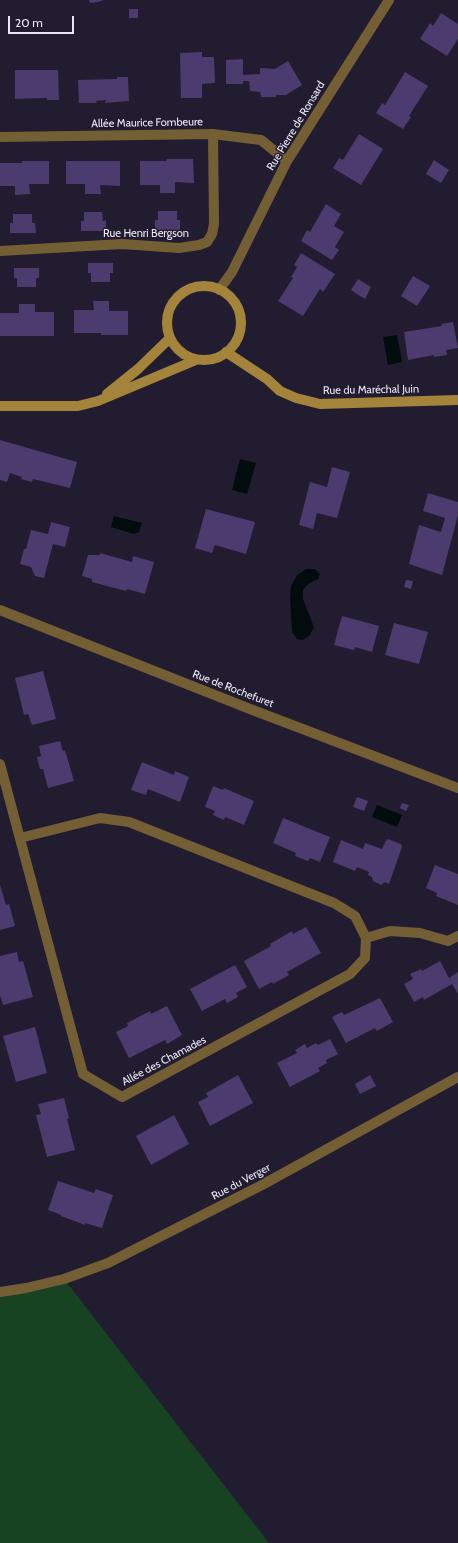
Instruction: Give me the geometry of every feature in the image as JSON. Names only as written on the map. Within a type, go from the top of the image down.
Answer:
[{"type":"street","name":"Rue Pierre de Ronsard","points":[[219,290],[232,272],[287,161],[389,0]]},
{"type":"street","name":"Allée Maurice Fombeure","points":[[0,137],[213,134],[261,140],[287,161]]},
{"type":"street","name":"Rue Henri Bergson","points":[[0,252],[122,244],[179,248],[199,245],[207,242],[212,234],[214,224],[213,134]]},
{"type":"street","points":[[199,286],[219,290],[226,294],[236,307],[240,321],[240,330],[237,340],[232,347],[216,358],[196,360],[185,356],[175,347],[170,338],[167,326],[168,312],[178,297],[189,289],[199,286]]},
{"type":"street","points":[[98,401],[138,369],[170,338]]},
{"type":"street","name":"Rue du Maréchal Juin","points":[[226,352],[267,379],[280,391],[296,398],[320,404],[458,400]]},
{"type":"street","points":[[0,406],[78,406],[98,401],[196,360]]},
{"type":"street","name":"Rue de Rochefuret","points":[[0,610],[458,788]]},
{"type":"street","name":"Allée des Chamades","points":[[0,764],[83,1074],[122,1097],[350,974],[365,958],[366,938],[355,916],[334,903],[129,822],[100,818],[20,838]]},
{"type":"street","points":[[366,938],[390,931],[420,933],[448,941],[458,936]]},
{"type":"street","name":"Rue du Verger","points":[[0,1292],[26,1288],[64,1279],[108,1263],[262,1185],[458,1077]]},
{"type":"green space","points":[[64,1279],[269,1543],[0,1543],[0,1292]]},
{"type":"shaded area","points":[[397,335],[402,362],[388,365],[383,337]]},
{"type":"shaded area","points":[[240,459],[256,463],[247,494],[232,490]]},
{"type":"shaded area","points":[[114,516],[142,523],[139,532],[134,534],[111,527]]},
{"type":"shaded area","points":[[306,569],[315,569],[320,574],[318,579],[308,584],[303,590],[303,599],[314,627],[310,635],[303,640],[297,639],[292,632],[290,598],[291,586],[297,575]]},
{"type":"shaded area","points":[[377,805],[402,815],[397,827],[372,817]]},
{"type":"building","points":[[89,0],[104,0],[90,3]]},
{"type":"building","points":[[129,9],[138,9],[138,18],[129,18]]},
{"type":"building","points":[[441,13],[458,24],[458,39],[447,56],[420,39],[430,23],[433,26]]},
{"type":"building","points":[[202,52],[202,57],[214,57],[215,83],[202,84],[202,98],[181,98],[180,53]]},
{"type":"building","points":[[243,59],[243,75],[260,74],[260,68],[275,69],[288,61],[302,85],[286,95],[261,97],[260,92],[250,91],[249,81],[243,81],[243,84],[226,84],[226,60]]},
{"type":"building","points":[[15,70],[58,70],[59,100],[47,100],[47,98],[15,99]]},
{"type":"building","points":[[405,72],[428,86],[409,116],[411,117],[403,129],[376,113],[382,103],[385,105]]},
{"type":"building","points":[[117,77],[128,77],[129,101],[105,103],[106,100],[96,101],[97,103],[79,103],[78,80],[117,79]]},
{"type":"building","points":[[359,134],[383,149],[361,185],[333,168],[339,158],[343,160]]},
{"type":"building","points":[[167,159],[193,159],[194,183],[175,182],[175,193],[160,193],[160,185],[140,185],[140,161],[166,161]]},
{"type":"building","points":[[434,160],[449,170],[441,183],[426,174]]},
{"type":"building","points":[[22,161],[49,161],[49,184],[29,184],[30,194],[15,195],[15,186],[0,186],[0,163],[22,163]]},
{"type":"building","points":[[66,161],[120,161],[120,186],[100,185],[101,194],[85,194],[85,184],[66,184]]},
{"type":"building","points":[[326,204],[341,214],[334,226],[344,232],[335,247],[339,250],[332,260],[301,241],[307,230],[310,232]]},
{"type":"building","points":[[158,211],[177,211],[177,220],[180,220],[180,230],[155,230],[155,220],[158,220]]},
{"type":"building","points":[[84,212],[102,212],[103,221],[106,220],[106,231],[81,231],[81,221],[84,221]]},
{"type":"building","points":[[13,214],[32,214],[32,223],[35,223],[36,233],[10,233],[10,223],[13,223]]},
{"type":"building","points":[[301,253],[335,274],[323,292],[320,289],[303,316],[278,301],[293,278],[291,277],[297,267],[294,265]]},
{"type":"building","points":[[88,263],[113,263],[113,273],[110,273],[110,282],[91,282],[91,273],[88,273]]},
{"type":"building","points":[[14,268],[39,268],[39,278],[36,278],[36,287],[17,287],[17,278],[14,278]]},
{"type":"building","points":[[413,276],[430,286],[417,306],[401,296]]},
{"type":"building","points":[[358,279],[371,287],[365,299],[351,290]]},
{"type":"building","points":[[93,301],[109,301],[109,311],[128,311],[128,335],[74,333],[74,310],[94,310]]},
{"type":"building","points":[[19,304],[35,304],[35,312],[54,312],[54,336],[0,336],[0,313],[19,313]]},
{"type":"building","points":[[453,322],[458,348],[446,350],[447,355],[434,357],[434,355],[408,360],[404,332],[442,326],[441,324]]},
{"type":"building","points":[[0,440],[77,462],[70,488],[33,479],[32,482],[21,479],[22,477],[10,473],[7,482],[0,480]]},
{"type":"building","points":[[332,467],[350,472],[337,518],[317,513],[313,529],[299,525],[310,482],[327,487]]},
{"type":"building","points":[[428,493],[458,502],[458,515],[442,575],[409,564],[419,525],[441,532],[445,518],[423,511]]},
{"type":"building","points":[[206,509],[255,522],[246,554],[215,545],[212,553],[195,548]]},
{"type":"building","points":[[51,522],[70,527],[65,547],[53,544],[44,578],[35,576],[31,567],[20,564],[31,530],[48,534]]},
{"type":"building","points":[[100,553],[132,562],[133,556],[154,562],[145,594],[127,589],[126,591],[92,582],[92,579],[82,576],[88,555],[100,555]]},
{"type":"building","points":[[406,580],[413,581],[411,589],[404,587]]},
{"type":"building","points":[[342,616],[379,626],[372,652],[355,647],[354,650],[334,645]]},
{"type":"building","points":[[394,623],[428,632],[419,664],[385,655]]},
{"type":"building","points":[[43,671],[56,719],[32,725],[28,714],[24,715],[15,678]]},
{"type":"building","points":[[60,741],[63,751],[65,750],[74,781],[48,788],[43,769],[40,769],[37,757],[41,756],[39,746]]},
{"type":"building","points":[[142,762],[174,775],[175,771],[189,777],[180,802],[148,789],[146,795],[131,790]]},
{"type":"building","points":[[213,786],[223,790],[224,788],[254,801],[244,825],[225,817],[224,820],[213,815],[215,811],[205,807]]},
{"type":"building","points":[[357,797],[368,801],[364,811],[353,807]]},
{"type":"building","points":[[402,803],[409,805],[406,811],[400,808]]},
{"type":"building","points":[[283,818],[330,837],[320,862],[310,858],[308,861],[295,856],[296,853],[273,843]]},
{"type":"building","points":[[388,839],[401,844],[402,847],[389,884],[385,882],[381,885],[373,881],[372,877],[368,875],[369,872],[357,867],[355,871],[333,862],[341,840],[363,849],[365,843],[382,849]]},
{"type":"building","points":[[435,865],[458,874],[458,905],[436,896],[437,893],[426,888]]},
{"type":"building","points":[[0,885],[6,905],[9,904],[15,926],[0,930]]},
{"type":"building","points":[[306,927],[321,953],[287,972],[289,975],[273,984],[272,982],[259,989],[244,961],[271,946],[270,944],[292,931],[293,934]]},
{"type":"building","points":[[17,952],[19,962],[23,961],[33,997],[3,1005],[0,995],[0,956]]},
{"type":"building","points":[[440,961],[449,978],[458,972],[458,994],[452,984],[424,1000],[423,997],[414,1002],[404,984],[413,979],[410,974],[421,969],[422,971]]},
{"type":"building","points":[[235,965],[247,987],[236,993],[238,997],[227,1003],[225,999],[202,1011],[190,989]]},
{"type":"building","points":[[380,998],[393,1022],[377,1031],[375,1028],[346,1043],[332,1017],[342,1012],[344,1015]]},
{"type":"building","points":[[167,1006],[182,1035],[167,1044],[165,1040],[129,1058],[116,1032],[128,1026],[127,1023],[150,1011],[151,1014]]},
{"type":"building","points":[[35,1027],[47,1073],[16,1082],[3,1036]]},
{"type":"building","points":[[330,1039],[338,1054],[326,1060],[327,1063],[318,1068],[320,1071],[290,1087],[277,1063],[297,1053],[295,1050],[305,1044],[307,1048],[316,1043],[318,1045]]},
{"type":"building","points":[[238,1075],[253,1103],[210,1126],[198,1102],[208,1097],[206,1093]]},
{"type":"building","points":[[370,1075],[376,1086],[360,1094],[355,1084]]},
{"type":"building","points":[[64,1098],[69,1118],[67,1119],[75,1150],[47,1157],[36,1115],[41,1114],[38,1104]]},
{"type":"building","points":[[174,1115],[189,1144],[151,1165],[136,1136]]},
{"type":"building","points":[[58,1181],[94,1193],[96,1189],[113,1195],[102,1228],[85,1223],[85,1225],[48,1210]]}]
